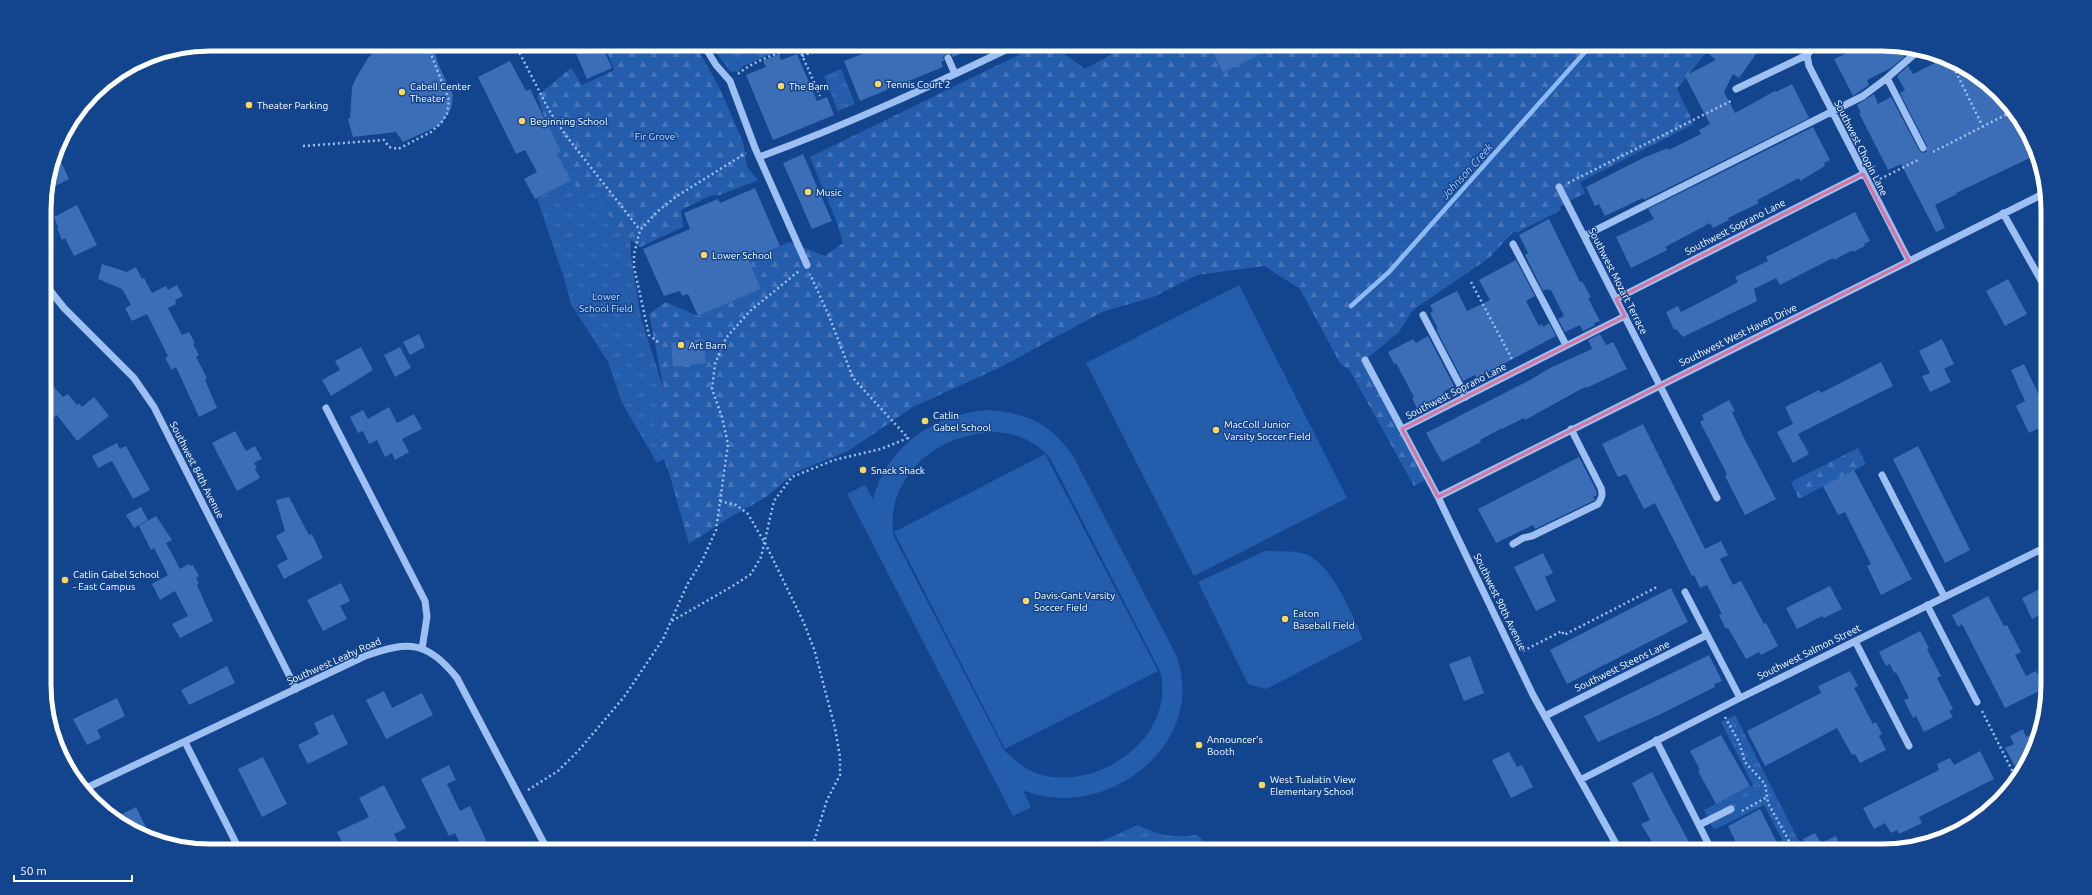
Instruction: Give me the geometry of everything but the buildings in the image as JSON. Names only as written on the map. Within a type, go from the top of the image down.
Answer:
[{"type":"street","points":[[708,51],[730,81],[755,148],[807,265]]},
{"type":"street","points":[[759,157],[791,146],[955,74],[1003,51]]},
{"type":"street","points":[[1736,89],[1807,54],[1810,51]]},
{"type":"street","name":"Southwest Chopin Lane","points":[[1807,54],[1809,66],[1832,113],[1909,261]]},
{"type":"street","points":[[1584,236],[1832,113],[1863,96],[1914,54]]},
{"type":"street","points":[[948,58],[955,74]]},
{"type":"street","points":[[1887,78],[1922,148]]},
{"type":"street","name":"Southwest Soprano Lane","points":[[1616,299],[1863,174]]},
{"type":"street","name":"Southwest Mozart Terrace","points":[[1559,187],[1717,498]]},
{"type":"street","name":"Southwest West Haven Drive","points":[[1438,497],[2041,195]]},
{"type":"street","points":[[2003,213],[2041,280]]},
{"type":"street","points":[[1513,244],[1566,345]]},
{"type":"street","name":"Southwest 84th Avenue","points":[[51,292],[64,308],[134,378],[154,407],[296,689]]},
{"type":"street","points":[[1424,315],[1466,397]]},
{"type":"street","name":"Southwest Soprano Lane","points":[[1402,429],[1625,316]]},
{"type":"street","name":"Southwest 90th Avenue","points":[[1365,360],[1438,497],[1514,656],[1545,716],[1582,779],[1616,844]]},
{"type":"street","points":[[326,408],[425,601],[427,617],[422,649]]},
{"type":"street","points":[[1512,544],[1539,533],[1598,504],[1601,501],[1601,488],[1571,430]]},
{"type":"street","points":[[1882,474],[1944,596]]},
{"type":"street","name":"Southwest Salmon Street","points":[[1582,779],[1855,640],[2041,549]]},
{"type":"street","points":[[1685,592],[1740,698]]},
{"type":"street","points":[[1926,605],[1977,702]]},
{"type":"street","name":"Southwest Steens Lane","points":[[1545,716],[1707,635]]},
{"type":"street","points":[[1855,640],[1909,746]]},
{"type":"street","name":"Southwest Leahy Road","points":[[88,787],[365,656],[390,647],[407,646],[422,649],[440,658],[457,678],[544,844]]},
{"type":"street","points":[[1656,740],[1708,844]]},
{"type":"street","points":[[185,742],[236,844]]},
{"type":"street","points":[[1699,825],[1731,809]]},
{"type":"path","points":[[302,146],[384,140],[389,147],[398,149],[431,132],[441,123],[447,114],[449,100],[430,51]]},
{"type":"path","points":[[519,51],[550,112],[567,137],[640,230]]},
{"type":"path","points":[[740,73],[744,68],[756,62],[785,51]]},
{"type":"path","points":[[800,51],[820,96]]},
{"type":"path","points":[[802,56],[815,51]]},
{"type":"path","points":[[1954,67],[1983,127]]},
{"type":"path","points":[[1559,187],[1737,99],[1734,94],[1736,89]]},
{"type":"path","points":[[1931,153],[2008,114]]},
{"type":"path","points":[[658,342],[649,335],[634,267],[634,254],[640,230],[658,211],[677,196],[755,148]]},
{"type":"path","points":[[1869,185],[1924,157]]},
{"type":"path","points":[[519,795],[558,771],[584,745],[640,674],[663,639],[687,585],[702,561],[716,530],[728,444],[722,417],[712,389],[715,364],[726,338],[750,311],[807,265],[853,378],[908,438],[881,449],[834,460],[792,477],[774,501],[761,557],[751,574],[672,621]]},
{"type":"path","points":[[1472,282],[1518,370]]},
{"type":"path","points":[[720,501],[736,505],[748,514],[764,541],[804,623],[815,652],[835,728],[840,757],[840,775],[827,800],[813,844]]},
{"type":"path","points":[[1514,656],[1562,631],[1564,635],[1657,587]]},
{"type":"path","points":[[1977,702],[2014,774]]},
{"type":"path","points":[[1720,708],[1737,738],[1745,762],[1765,784],[1768,803],[1791,844]]},
{"type":"path","points":[[1731,809],[1740,812],[1746,810],[1767,797]]},
{"type":"highlighted area","points":[[1863,174],[1909,261],[1438,497],[1402,429],[1625,316],[1616,299]]},
{"type":"green space","name":"Fir Grove","points":[[607,51],[699,51],[720,89],[743,142],[747,167],[758,180],[720,195],[710,196],[681,210],[683,227],[640,247],[624,236],[592,192],[582,190],[560,175],[559,158],[537,96],[571,68],[582,85],[614,70]]},
{"type":"green space","points":[[715,51],[779,51],[743,66],[738,72],[730,71]]},
{"type":"green space","points":[[1027,51],[1061,51],[1085,69],[1117,51],[1212,51],[1223,73],[1267,51],[1707,51],[1677,89],[1694,124],[1580,182],[1585,193],[1559,207],[1561,210],[1516,233],[1514,231],[1489,258],[1413,310],[1399,332],[1364,361],[1425,480],[1414,486],[1349,369],[1341,365],[1300,289],[1264,266],[1197,275],[1153,297],[1102,312],[1001,367],[913,407],[848,451],[796,472],[766,497],[724,521],[689,544],[670,476],[653,428],[664,390],[649,314],[666,302],[698,316],[761,289],[749,261],[789,242],[825,256],[843,243],[837,223],[810,157]]},
{"type":"green space","points":[[841,69],[855,104],[838,111],[824,76]]},
{"type":"green space","name":"Lower School Field","points":[[593,176],[630,223],[631,256],[641,318],[664,390],[653,428],[664,459],[657,463],[622,403],[608,362],[571,304],[565,281],[537,198],[574,180]]},
{"type":"green space","name":"MacColl Junior Varsity Soccer Field","points":[[1239,285],[1347,498],[1194,576],[1086,363]]},
{"type":"green space","points":[[988,410],[1027,417],[1047,428],[1065,445],[1073,456],[1176,655],[1183,688],[1178,718],[1164,746],[1143,769],[1116,786],[1086,796],[1054,798],[1023,790],[1031,807],[1013,816],[847,494],[865,485],[873,500],[880,481],[889,464],[901,449],[916,436],[932,426],[950,418]],"holes":[[[999,432],[1016,435],[1031,442],[1050,458],[1160,671],[1162,695],[1157,717],[1146,736],[1130,753],[1110,766],[1088,774],[1065,778],[1042,775],[1031,771],[1012,758],[1004,750],[894,537],[893,520],[895,504],[900,489],[918,463],[945,444],[960,438],[982,433]]]},
{"type":"green space","points":[[1858,448],[1866,464],[1799,499],[1791,482]]},
{"type":"green space","name":"Davis-Gant Varsity Soccer Field","points":[[1045,454],[1158,671],[1005,749],[894,532]]},
{"type":"green space","name":"Eaton Baseball Field","points":[[1265,551],[1300,553],[1315,559],[1324,568],[1340,591],[1363,639],[1266,689],[1248,684],[1198,582]]},
{"type":"green space","points":[[1735,715],[1800,844],[1784,844],[1764,805],[1714,830],[1704,810],[1753,785],[1721,722]]},
{"type":"green space","points":[[1138,825],[1160,834],[1173,836],[1196,835],[1208,844],[1095,844]]},
{"type":"green space","points":[[1299,842],[1318,844],[1292,844]]},
{"type":"waterway","name":"Johnson Creek","points":[[1351,306],[1389,272],[1586,51]]},
{"type":"place","name":"Tennis Court 2","points":[[878,84]]},
{"type":"place","name":"The Barn","points":[[781,86]]},
{"type":"place","name":"Cabell Center Theater","points":[[402,92]]},
{"type":"place","name":"Theater Parking","points":[[249,105]]},
{"type":"place","name":"Beginning School","points":[[522,121]]},
{"type":"place","name":"Music","points":[[808,192]]},
{"type":"place","name":"Lower School","points":[[704,255]]},
{"type":"place","name":"Art Barn","points":[[681,345]]},
{"type":"place","name":"Catlin Gabel School","points":[[925,421]]},
{"type":"place","name":"MacColl Junior Varsity Soccer Field","points":[[1216,430]]},
{"type":"place","name":"Snack Shack","points":[[863,470]]},
{"type":"place","name":"Catlin Gabel School - East Campus","points":[[65,580]]},
{"type":"place","name":"Davis-Gant Varsity Soccer Field","points":[[1026,601]]},
{"type":"place","name":"Eaton Baseball Field","points":[[1285,619]]},
{"type":"place","name":"Announcer's Booth","points":[[1199,745]]},
{"type":"place","name":"West Tualatin View Elementary School","points":[[1262,785]]}]
